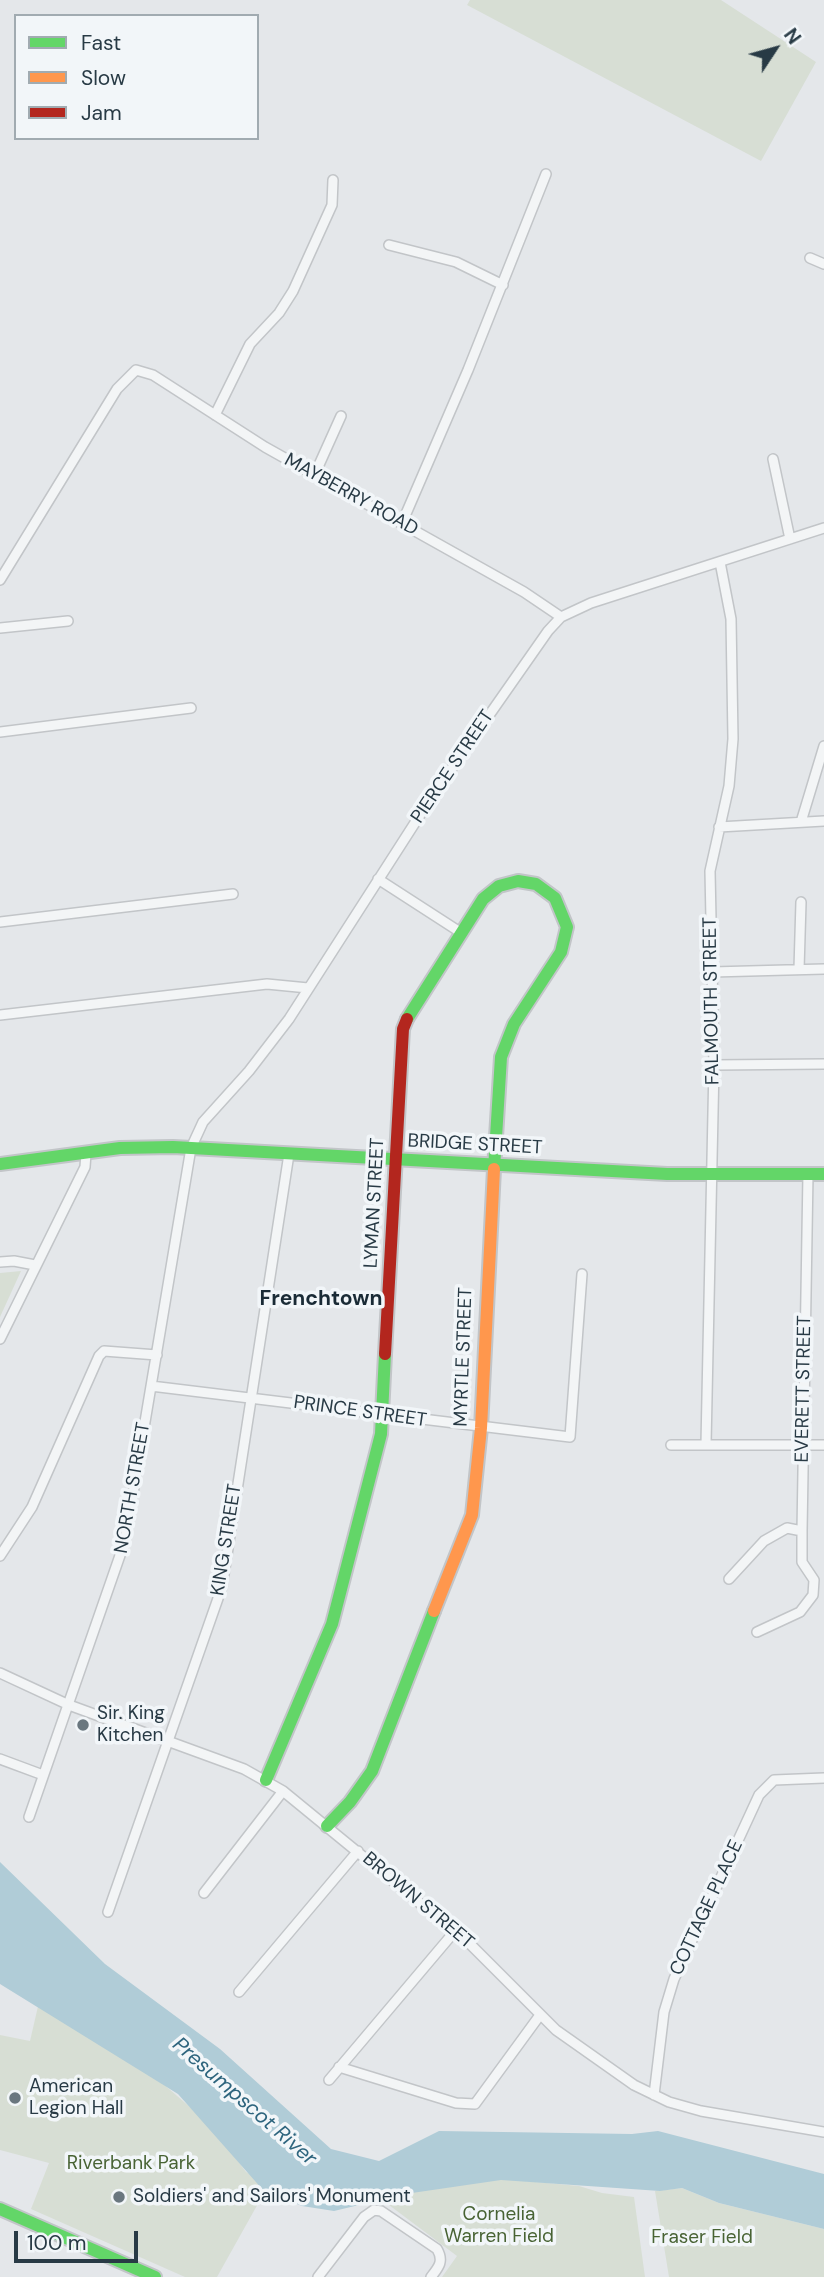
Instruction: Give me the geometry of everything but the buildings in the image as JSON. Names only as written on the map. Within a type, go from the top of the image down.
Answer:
[{"type":"street","points":[[402,523],[503,285],[546,174]]},
{"type":"street","points":[[215,415],[250,344],[279,313],[293,291],[332,205],[333,180]]},
{"type":"street","points":[[388,245],[456,262],[503,285]]},
{"type":"street","points":[[810,258],[824,264]]},
{"type":"street","name":"MAYBERRY ROAD","points":[[0,580],[117,389],[128,374],[142,371],[153,375],[314,476],[524,592],[561,617]]},
{"type":"street","points":[[314,476],[341,416]]},
{"type":"street","points":[[773,459],[790,539]]},
{"type":"street","name":"PIERCE STREET","points":[[191,1148],[203,1122],[266,1050],[448,772],[561,617],[591,603],[824,528]]},
{"type":"street","name":"FALMOUTH STREET","points":[[706,1444],[714,1065],[710,871],[729,786],[733,730],[730,605],[720,562]]},
{"type":"street","points":[[0,628],[68,621]]},
{"type":"street","points":[[0,732],[191,708]]},
{"type":"street","points":[[801,822],[824,746]]},
{"type":"street","points":[[719,827],[824,821]]},
{"type":"street","points":[[378,879],[460,932]]},
{"type":"street","name":"LYMAN STREET","points":[[266,1780],[309,1683],[336,1612],[384,1416],[403,1029],[410,1011],[482,899],[499,886],[518,881],[536,884]]},
{"type":"street","name":"MYRTLE STREET","points":[[327,1826],[362,1787],[388,1735],[472,1515],[481,1428],[493,1166],[503,1049],[514,1024],[561,952],[567,935],[559,905],[549,892],[536,884]]},
{"type":"street","points":[[0,922],[233,894]]},
{"type":"street","points":[[799,968],[801,902]]},
{"type":"street","points":[[712,972],[824,969]]},
{"type":"street","points":[[0,1015],[267,984],[308,988]]},
{"type":"street","points":[[714,1065],[824,1064]]},
{"type":"street","name":"BRIDGE STREET","points":[[0,1164],[120,1148],[191,1148],[493,1166],[712,1174],[824,1174]]},
{"type":"street","name":"NORTH STREET","points":[[29,1817],[125,1541],[191,1148]]},
{"type":"street","points":[[0,1339],[85,1167],[86,1153]]},
{"type":"street","name":"KING STREET","points":[[108,1912],[222,1587],[289,1154]]},
{"type":"street","name":"EVERETT STREET","points":[[757,1632],[800,1612],[813,1595],[814,1580],[802,1562],[808,1174]]},
{"type":"street","points":[[0,1262],[14,1261],[36,1265]]},
{"type":"street","name":"PRINCE STREET","points":[[151,1386],[570,1437],[582,1274]]},
{"type":"street","points":[[0,1556],[32,1507],[99,1356],[104,1350],[157,1355]]},
{"type":"street","points":[[671,1445],[824,1445]]},
{"type":"street","points":[[729,1579],[764,1541],[787,1528],[802,1531]]},
{"type":"street","name":"BROWN STREET","points":[[0,1673],[69,1705],[266,1780],[283,1791],[455,1931],[499,1971],[540,2015],[622,2078],[654,2095],[701,2112],[824,2132]]},
{"type":"street","points":[[0,1759],[43,1775]]},
{"type":"street","name":"COTTAGE PLACE","points":[[654,2095],[664,2012],[674,1979],[759,1796],[774,1780],[824,1777]]},
{"type":"street","points":[[204,1893],[283,1791]]},
{"type":"street","points":[[239,1992],[358,1851]]},
{"type":"street","points":[[328,2080],[455,1931]]},
{"type":"street","points":[[339,2067],[456,2103],[475,2104],[540,2015]]},
{"type":"street","points":[[0,2209],[150,2276]]},
{"type":"street","points":[[318,2277],[364,2217],[374,2210],[400,2223],[437,2249],[442,2257],[431,2277]]},
{"type":"green space","points":[[470,0],[721,0],[816,62],[761,161],[467,5]]},
{"type":"green space","points":[[21,1271],[0,1317],[0,1273]]},
{"type":"green space","name":"Riverbank Park","points":[[39,2002],[154,2076],[213,2127],[246,2172],[269,2184],[217,2277],[185,2277],[31,2209],[49,2163],[0,2150],[0,2035],[30,2041]]},
{"type":"green space","name":"Cornelia Warren Field","points":[[461,2175],[579,2186],[602,2193],[634,2197],[645,2277],[442,2277],[457,2256],[381,2199]]},
{"type":"green space","name":"Fraser Field","points":[[682,2188],[719,2203],[824,2229],[824,2277],[669,2277],[655,2191]]},
{"type":"water","name":"Presumpscot River","points":[[0,1862],[105,1964],[220,2049],[331,2149],[379,2161],[439,2131],[632,2134],[658,2131],[824,2174],[824,2229],[719,2203],[682,2188],[660,2191],[501,2180],[405,2194],[334,2211],[302,2206],[263,2190],[178,2094],[0,1984]]},
{"type":"traffic: fast","points":[[407,1019],[483,899],[499,886],[518,881],[536,884],[555,898],[567,927],[561,952],[514,1024],[501,1057],[494,1169]]},
{"type":"traffic: fast","points":[[0,1164],[120,1148],[173,1147],[667,1174],[824,1174]]},
{"type":"traffic: fast","points":[[266,1780],[332,1624],[381,1434],[385,1354]]},
{"type":"traffic: fast","points":[[327,1826],[350,1802],[372,1771],[434,1611]]},
{"type":"traffic: fast","points":[[0,2209],[155,2277]]},
{"type":"traffic: slow","points":[[434,1611],[472,1515],[481,1428],[494,1169]]},
{"type":"traffic: jam","points":[[385,1354],[403,1029],[407,1019]]},
{"type":"place","name":"Sir. King Kitchen","points":[[83,1725]]},
{"type":"place","name":"American Legion Hall","points":[[15,2098]]},
{"type":"place","name":"Soldiers' and Sailors' Monument","points":[[119,2197]]},
{"type":"district","name":"Frenchtown","points":[[321,1299]]}]
